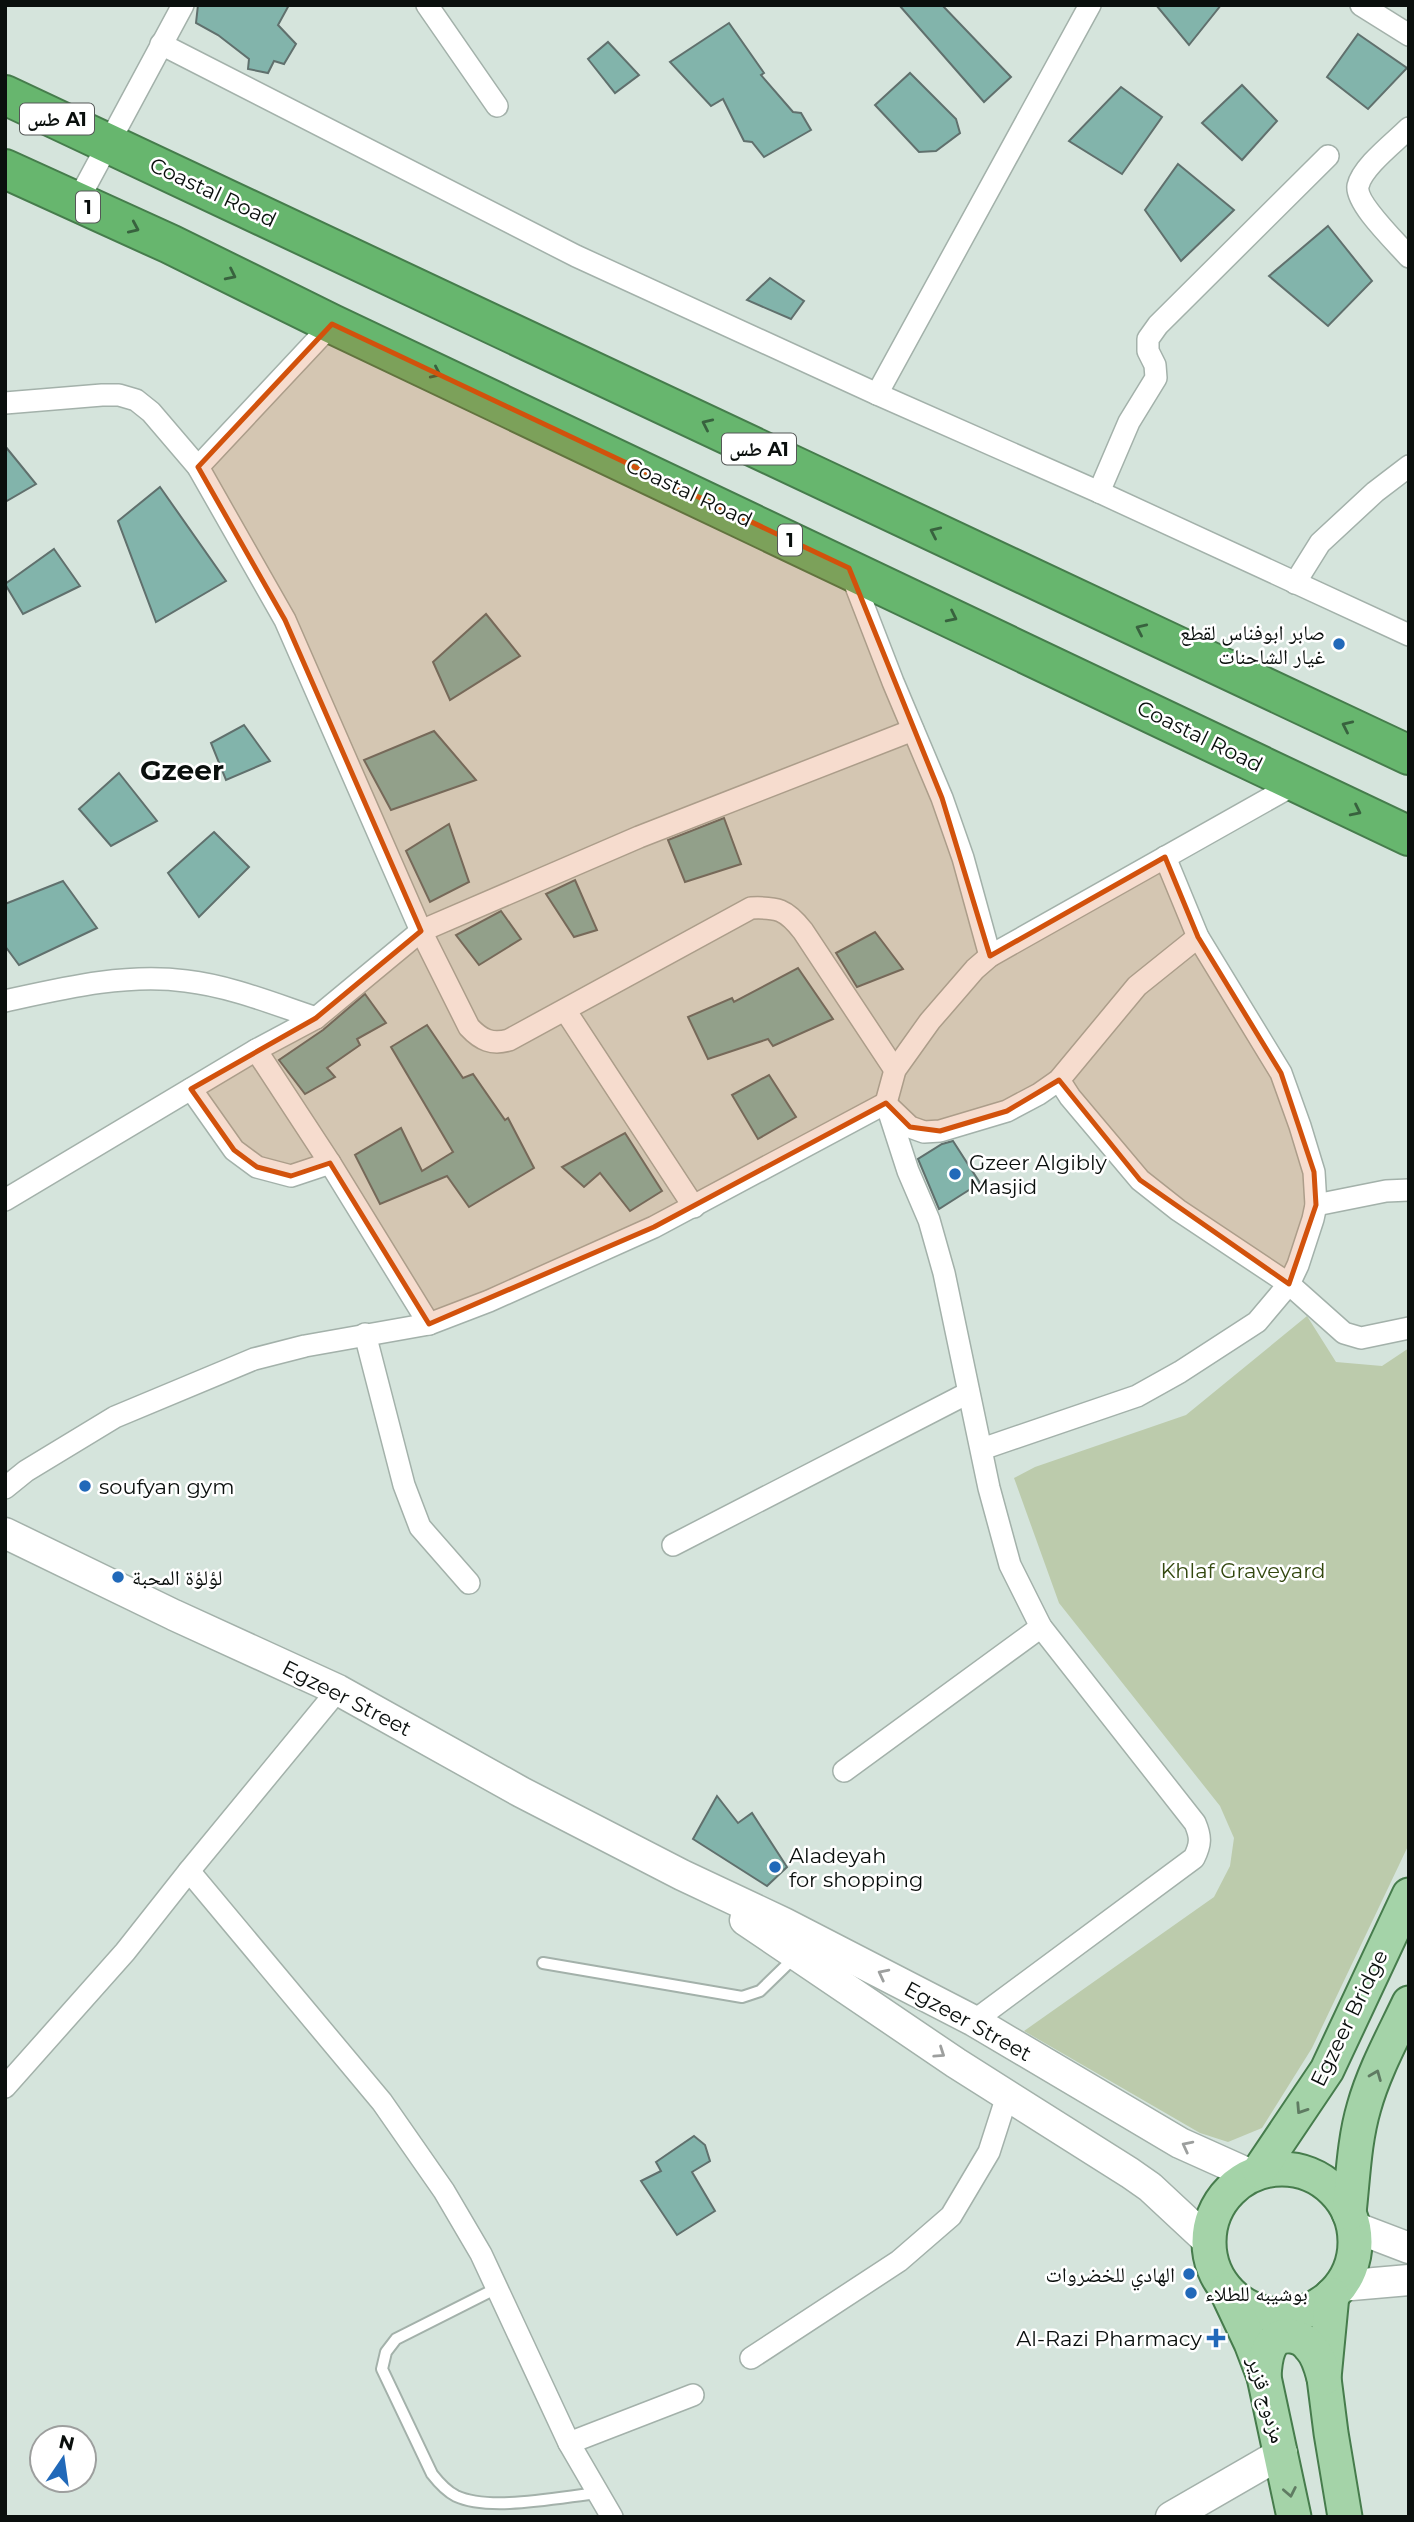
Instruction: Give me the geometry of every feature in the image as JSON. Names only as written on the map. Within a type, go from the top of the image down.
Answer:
[{"type":"highway","name":"Coastal Road","points":[[5,95],[1409,755]]},
{"type":"highway","name":"Coastal Road","points":[[5,169],[170,244],[332,324],[1409,836]]},
{"type":"main road","name":"Egzeer Bridge","points":[[1254,2173],[1327,2070],[1409,1895]]},
{"type":"main road","points":[[1351,2220],[1336,2193],[1317,2178],[1285,2169],[1254,2173],[1225,2196],[1216,2210],[1208,2241],[1215,2274],[1224,2288],[1237,2300],[1252,2309],[1269,2314],[1303,2312],[1319,2305],[1336,2291],[1352,2264],[1355,2245],[1351,2220],[1356,2145],[1364,2106],[1409,2003]]},
{"type":"main road","name":"مزدوج قزير","points":[[1224,2288],[1264,2377],[1294,2517]]},
{"type":"main road","points":[[1324,2378],[1336,2291]]},
{"type":"main road","points":[[1264,2377],[1269,2346],[1283,2336],[1294,2336],[1312,2348],[1324,2378],[1345,2517]]},
{"type":"street","points":[[77,202],[183,5]]},
{"type":"street","points":[[428,5],[497,106]]},
{"type":"street","points":[[877,394],[1090,5]]},
{"type":"street","points":[[1361,5],[1409,35]]},
{"type":"street","points":[[161,44],[576,256],[1409,635]]},
{"type":"street","points":[[1409,128],[1369,166],[1358,186],[1360,200],[1409,257]]},
{"type":"street","points":[[1099,492],[1129,422],[1156,378],[1155,365],[1148,351],[1148,339],[1157,325],[1328,156]]},
{"type":"street","points":[[198,467],[332,324]]},
{"type":"street","points":[[5,403],[102,394],[136,400],[152,412],[198,467],[285,621],[421,931],[469,1027],[486,1041],[499,1043],[509,1040],[751,908],[774,907],[792,917],[803,931],[895,1070]]},
{"type":"street","points":[[1295,583],[1320,543],[1375,492],[1409,466]]},
{"type":"street","points":[[849,568],[942,798],[963,858],[990,956]]},
{"type":"street","points":[[5,1200],[256,1050],[316,1018],[421,931],[639,837],[913,730]]},
{"type":"street","points":[[974,2021],[1159,1886],[1194,1857],[1199,1848],[1200,1836],[1195,1823],[1041,1627],[1010,1565],[989,1488],[944,1273],[929,1220],[908,1171],[886,1103],[895,1070],[930,1021],[975,969],[990,956],[1297,783]]},
{"type":"street","points":[[982,1449],[1137,1396],[1180,1372],[1257,1322],[1289,1283],[1298,1265],[1316,1205],[1314,1172],[1300,1126],[1281,1073],[1198,937],[1164,857]]},
{"type":"street","points":[[886,1103],[910,1127],[925,1132],[940,1131],[1007,1111],[1059,1080],[1137,986],[1198,937]]},
{"type":"street","points":[[5,1001],[127,979],[185,980],[219,987],[316,1018]]},
{"type":"street","points":[[565,1010],[694,1207]]},
{"type":"street","points":[[256,1050],[330,1163],[429,1324]]},
{"type":"street","points":[[1059,1080],[1070,1097],[1140,1180],[1178,1210],[1289,1283],[1344,1333],[1352,1338],[1362,1339],[1409,1328]]},
{"type":"street","points":[[191,1089],[234,1150],[257,1167],[291,1176],[330,1163]]},
{"type":"street","points":[[5,1488],[26,1471],[115,1417],[254,1359],[365,1334],[429,1324],[489,1301],[694,1207],[886,1103]]},
{"type":"street","points":[[1316,1205],[1386,1191],[1409,1190]]},
{"type":"street","points":[[365,1334],[404,1485],[420,1527],[469,1583]]},
{"type":"street","points":[[673,1545],[968,1393]]},
{"type":"street","name":"Egzeer Street","points":[[5,1532],[174,1615],[338,1690],[521,1792],[974,2021],[1180,2143],[1254,2173]]},
{"type":"street","points":[[844,1771],[1041,1627]]},
{"type":"street","points":[[5,2087],[125,1952],[188,1871],[338,1690]]},
{"type":"street","points":[[188,1871],[382,2102],[444,2191],[481,2254],[569,2443],[612,2517]]},
{"type":"street","name":"Egzeer Street","points":[[682,1875],[796,1956],[1007,2096],[1130,2172],[1208,2241]]},
{"type":"street","points":[[751,2358],[899,2261],[951,2216],[989,2152],[1007,2096]]},
{"type":"street","points":[[1351,2220],[1409,2248]]},
{"type":"street","points":[[1336,2291],[1409,2280]]},
{"type":"street","points":[[569,2443],[693,2395]]},
{"type":"street","points":[[1171,2517],[1282,2453]]},
{"type":"lane","points":[[543,1964],[742,1997],[760,1991],[796,1956]]},
{"type":"lane","points":[[497,2288],[396,2339],[386,2352],[382,2369],[432,2474],[442,2487],[458,2497],[487,2504],[598,2493]]},
{"type":"highlighted area","points":[[332,324],[849,568],[942,798],[990,956],[1165,857],[1198,937],[1281,1073],[1314,1172],[1316,1205],[1289,1284],[1140,1180],[1059,1080],[1007,1111],[940,1131],[910,1127],[886,1103],[654,1227],[429,1324],[330,1163],[291,1176],[257,1167],[234,1150],[191,1089],[316,1018],[421,931],[285,620],[198,467]]},
{"type":"green space","name":"Khlaf Graveyard","points":[[1307,1316],[1336,1362],[1382,1366],[1409,1348],[1409,1844],[1312,2048],[1262,2128],[1228,2142],[1200,2133],[1024,2031],[1214,1897],[1230,1866],[1234,1838],[1220,1806],[1059,1603],[1014,1478],[1035,1467],[1186,1415]]},
{"type":"building","points":[[198,5],[289,5],[278,25],[296,44],[284,64],[274,61],[268,73],[248,69],[249,59],[218,35],[196,23]]},
{"type":"building","points":[[899,5],[942,5],[1011,77],[984,102]]},
{"type":"building","points":[[1156,5],[1221,5],[1189,45]]},
{"type":"building","points":[[729,23],[764,73],[761,75],[793,112],[801,113],[811,130],[764,157],[752,142],[744,141],[723,99],[711,106],[670,62]]},
{"type":"building","points":[[1358,34],[1407,68],[1368,109],[1327,77]]},
{"type":"building","points":[[608,42],[639,75],[615,93],[588,59]]},
{"type":"building","points":[[910,73],[956,119],[960,133],[936,151],[919,152],[875,105]]},
{"type":"building","points":[[1242,85],[1277,121],[1242,160],[1202,123]]},
{"type":"building","points":[[1121,87],[1162,117],[1122,174],[1069,141]]},
{"type":"building","points":[[1178,164],[1234,210],[1181,261],[1145,210]]},
{"type":"building","points":[[1328,226],[1372,281],[1328,326],[1269,276]]},
{"type":"building","points":[[770,278],[804,301],[791,319],[747,300]]},
{"type":"building","points":[[5,446],[36,484],[5,502]]},
{"type":"building","points":[[160,487],[226,581],[156,622],[118,521]]},
{"type":"building","points":[[54,549],[80,586],[23,614],[5,584]]},
{"type":"building","points":[[486,614],[520,656],[450,700],[433,662]]},
{"type":"building","points":[[244,725],[270,761],[226,780],[211,743]]},
{"type":"building","points":[[434,731],[476,780],[391,810],[364,760]]},
{"type":"building","points":[[119,773],[157,821],[111,846],[79,809]]},
{"type":"building","points":[[724,818],[741,864],[685,882],[668,840]]},
{"type":"building","points":[[449,824],[469,882],[430,902],[406,851]]},
{"type":"building","points":[[214,832],[249,867],[199,917],[168,873]]},
{"type":"building","points":[[575,880],[597,930],[574,937],[546,894]]},
{"type":"building","points":[[63,881],[97,928],[19,965],[5,946],[5,904]]},
{"type":"building","points":[[501,911],[521,939],[479,965],[456,935]]},
{"type":"building","points":[[875,932],[903,969],[857,987],[836,953]]},
{"type":"building","points":[[798,968],[833,1019],[773,1046],[768,1039],[708,1059],[688,1017],[732,998],[734,1002]]},
{"type":"building","points":[[365,994],[386,1023],[357,1039],[360,1045],[327,1068],[335,1077],[305,1094],[279,1060],[323,1030]]},
{"type":"building","points":[[427,1025],[463,1078],[473,1074],[505,1120],[508,1118],[534,1168],[469,1207],[447,1176],[380,1204],[355,1155],[401,1128],[422,1171],[453,1152],[391,1047]]},
{"type":"building","points":[[769,1075],[796,1117],[758,1139],[732,1095]]},
{"type":"building","points":[[625,1133],[662,1191],[630,1211],[600,1173],[584,1187],[562,1167]]},
{"type":"building","points":[[953,1141],[980,1183],[939,1209],[918,1159],[942,1144]]},
{"type":"building","points":[[717,1796],[738,1823],[752,1813],[787,1867],[767,1886],[693,1839]]},
{"type":"building","points":[[694,2136],[705,2145],[710,2161],[692,2172],[715,2211],[677,2235],[641,2181],[661,2171],[656,2162]]},
{"type":"place","name":"صابر ابوفناس لقطع غيار الشاحنات","points":[[1339,644]]},
{"type":"place","name":"Gzeer Algibly Masjid","points":[[955,1174]]},
{"type":"place","name":"soufyan gym","points":[[85,1486]]},
{"type":"place","name":"لؤلؤة المحبة","points":[[118,1577]]},
{"type":"place","name":"Aladeyah for shopping","points":[[775,1867]]},
{"type":"place","name":"الهادي للخضروات","points":[[1189,2274]]},
{"type":"place","name":"بوشيبه للطلاء","points":[[1191,2293]]},
{"type":"place","name":"Al-Razi Pharmacy","points":[[1216,2338]]},
{"type":"district","name":"Gzeer","points":[[182,770]]}]
